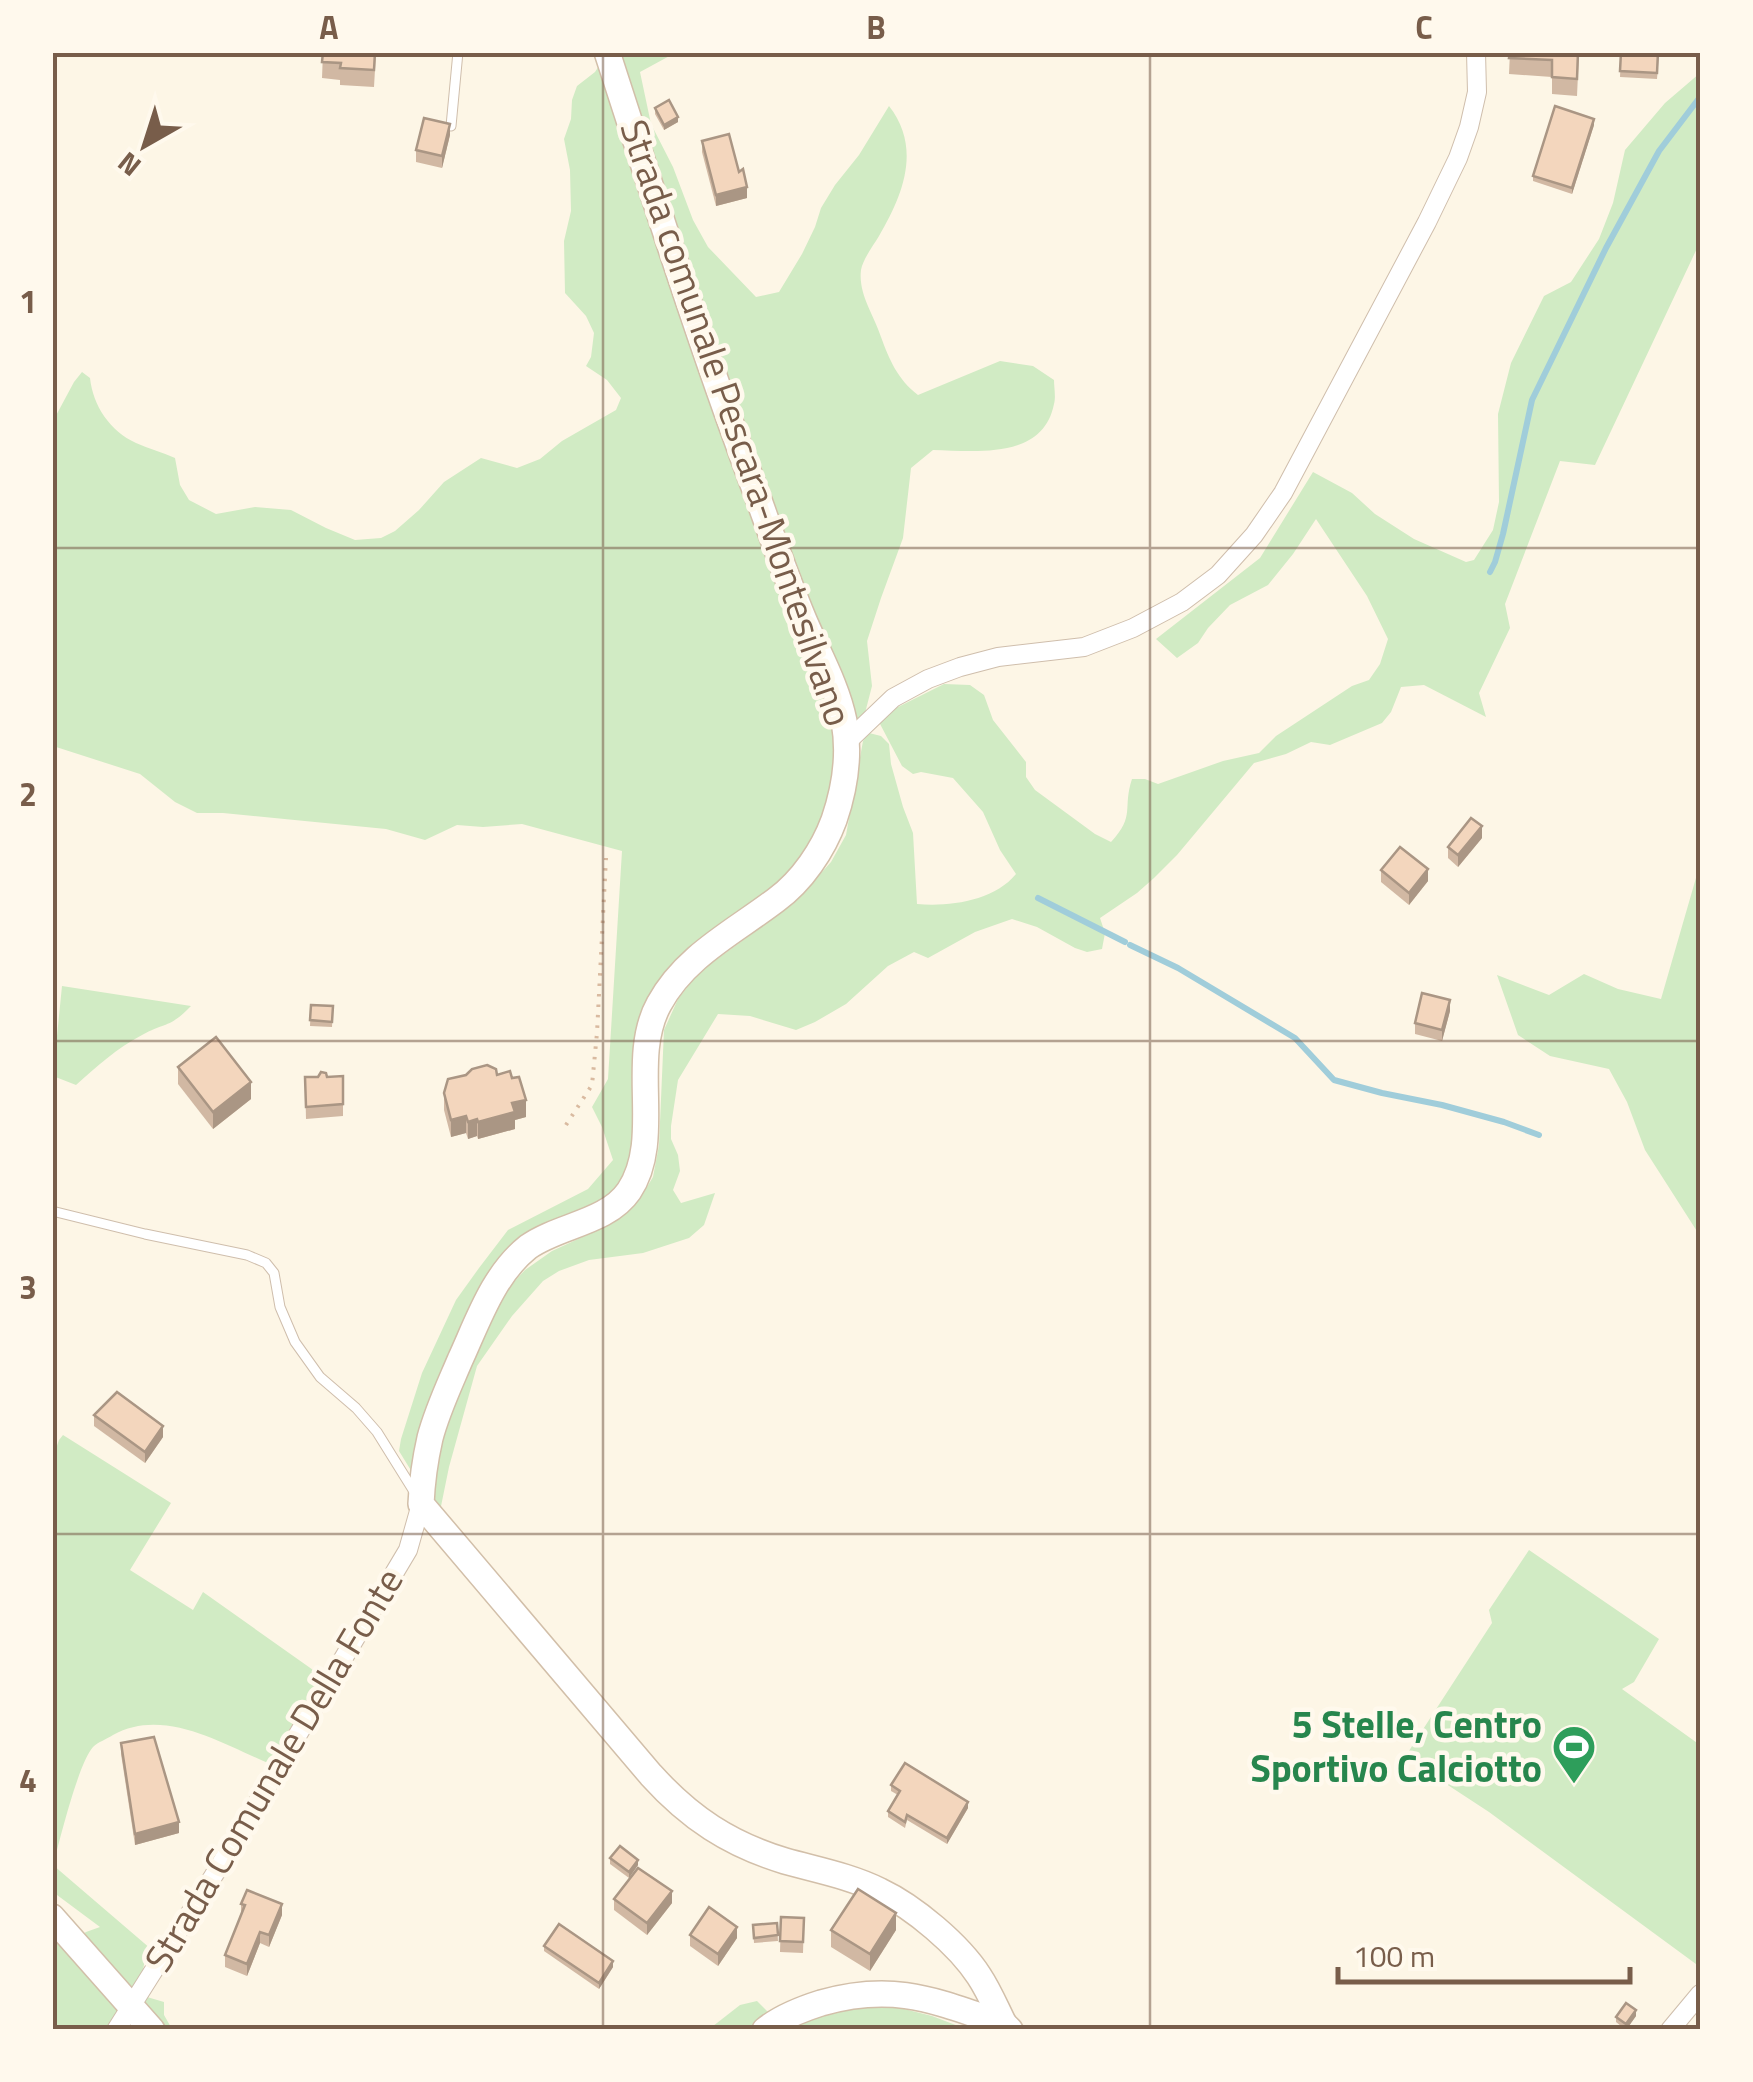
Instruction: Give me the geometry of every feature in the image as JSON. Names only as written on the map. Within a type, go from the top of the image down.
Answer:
[{"type":"street","name":"Strada comunale Pescara-Montesilvano","points":[[421,1504],[424,1466],[434,1425],[486,1301],[504,1272],[528,1248],[555,1232],[605,1212],[627,1195],[640,1173],[644,1145],[646,1055],[652,1018],[666,992],[692,962],[779,899],[811,863],[834,818],[845,774],[844,717],[794,596],[706,357],[607,52]]},
{"type":"street","points":[[847,742],[893,698],[928,679],[998,657],[1084,646],[1133,628],[1182,602],[1218,575],[1284,493],[1420,237],[1469,126],[1478,92],[1476,52]]},
{"type":"street","points":[[421,1504],[650,1775],[686,1810],[738,1844],[861,1883],[902,1904],[973,1967],[1007,2027]]},
{"type":"street","name":"Strada Comunale Della Fonte","points":[[116,2030],[214,1875],[408,1550],[421,1504]]},
{"type":"street","points":[[52,1918],[152,2030]]},
{"type":"street","points":[[765,2030],[805,2008],[844,1997],[886,1992],[926,1998],[1007,2027]]},
{"type":"street","points":[[1670,2030],[1700,1994]]},
{"type":"lane","points":[[451,126],[458,52]]},
{"type":"lane","points":[[52,1211],[247,1255],[266,1263],[274,1273],[284,1319],[302,1354],[377,1432],[421,1504]]},
{"type":"path","points":[[566,1125],[592,1085],[606,858]]},
{"type":"green space","points":[[608,52],[675,53],[640,72],[651,124],[708,247],[756,297],[779,292],[802,254],[821,208],[889,106],[905,138],[905,171],[888,220],[864,261],[861,279],[867,304],[895,369],[918,395],[1000,361],[1033,366],[1054,380],[1055,398],[1047,422],[1022,443],[987,451],[933,450],[911,468],[903,538],[867,641],[872,686],[864,717],[808,855],[782,883],[674,968],[634,1172],[626,1186],[559,1224],[495,1302],[525,1270],[552,1251],[613,1223],[641,1197],[653,1177],[659,1145],[664,1030],[678,999],[709,965],[793,904],[831,862],[846,835],[863,741],[869,733],[881,736],[889,744],[891,764],[913,833],[917,904],[970,900],[996,890],[1016,874],[983,812],[953,778],[913,774],[902,766],[879,722],[896,708],[944,684],[970,685],[984,695],[993,720],[1026,762],[1026,777],[1035,790],[1111,842],[1126,818],[1132,779],[1158,784],[1259,753],[1276,736],[1352,686],[1369,680],[1380,664],[1388,639],[1367,596],[1316,519],[1268,585],[1230,605],[1198,643],[1177,658],[1156,639],[1260,558],[1313,472],[1352,493],[1375,514],[1414,539],[1466,562],[1474,560],[1493,530],[1499,502],[1498,414],[1511,363],[1544,296],[1571,282],[1599,239],[1613,203],[1625,150],[1665,103],[1700,73],[1700,242],[1595,465],[1560,461],[1505,604],[1510,628],[1479,693],[1486,717],[1424,685],[1401,687],[1382,723],[1330,745],[1311,742],[1254,763],[1177,855],[1137,893],[1100,918],[1105,933],[1102,949],[1087,952],[1075,948],[1037,927],[1012,919],[975,932],[928,958],[914,952],[888,966],[846,1004],[796,1030],[750,1016],[718,1014],[678,1080],[671,1126],[680,1171],[673,1190],[681,1203],[715,1193],[704,1225],[689,1238],[643,1253],[589,1260],[543,1281],[512,1316],[477,1366],[439,1516],[399,1451],[422,1373],[456,1300],[508,1230],[588,1189],[613,1160],[592,1107],[608,1079],[622,851],[522,824],[457,825],[425,840],[386,829],[197,813],[175,802],[140,774],[53,746],[52,423],[82,372],[90,378],[99,408],[118,432],[175,458],[180,485],[189,500],[216,514],[255,507],[291,510],[355,540],[381,538],[395,531],[444,482],[481,458],[517,468],[540,459],[562,441],[616,410],[621,398],[607,380],[586,366],[594,333],[586,316],[565,293],[564,241],[571,211],[564,139],[577,86],[595,72]]},
{"type":"green space","points":[[1700,864],[1700,1236],[1645,1150],[1627,1102],[1609,1069],[1550,1056],[1518,1035],[1497,975],[1549,995],[1584,974],[1618,989],[1661,999]]},
{"type":"green space","points":[[62,986],[191,1006],[173,1021],[124,1046],[76,1085],[53,1076]]},
{"type":"green space","points":[[63,1435],[171,1503],[130,1570],[193,1610],[203,1592],[323,1677],[268,1763],[192,1731],[152,1725],[132,1727],[97,1744],[81,1769],[53,1865],[151,1949],[143,1973],[147,1997],[164,2002],[164,2015],[172,2029],[53,2029],[52,1937],[62,1948],[100,1927],[53,1892],[52,1460]]},
{"type":"green space","name":"5 Stelle, Centro Sportivo Calciotto","points":[[1529,1550],[1659,1639],[1634,1682],[1622,1689],[1700,1745],[1700,1967],[1489,1812],[1405,1757],[1492,1623],[1489,1610]]},
{"type":"green space","points":[[757,2001],[772,2016],[778,2030],[708,2030],[740,2005]]},
{"type":"green space","points":[[880,2003],[966,2029],[779,2030],[824,2012]]},
{"type":"building","points":[[323,52],[375,52],[374,70],[340,68],[341,63],[322,62]]},
{"type":"building","points":[[1510,52],[1578,52],[1577,79],[1552,77],[1552,60],[1509,58]]},
{"type":"building","points":[[1621,52],[1658,52],[1657,73],[1620,71]]},
{"type":"building","points":[[669,100],[678,117],[664,125],[655,108]]},
{"type":"building","points":[[1555,106],[1594,119],[1572,188],[1533,176]]},
{"type":"building","points":[[424,118],[450,124],[442,156],[416,150]]},
{"type":"building","points":[[729,134],[747,187],[716,195],[702,141]]},
{"type":"building","points":[[1471,818],[1482,826],[1458,855],[1448,847]]},
{"type":"building","points":[[1400,847],[1428,869],[1409,893],[1381,870]]},
{"type":"building","points":[[1422,993],[1450,1000],[1442,1030],[1415,1023]]},
{"type":"building","points":[[311,1005],[333,1006],[332,1022],[310,1020]]},
{"type":"building","points":[[216,1037],[251,1082],[213,1112],[178,1067]]},
{"type":"building","points":[[487,1065],[496,1069],[497,1075],[510,1071],[512,1078],[519,1077],[526,1100],[512,1103],[515,1112],[478,1122],[468,1122],[466,1116],[451,1120],[444,1093],[448,1079]]},
{"type":"building","points":[[321,1072],[327,1077],[343,1076],[343,1104],[306,1107],[305,1077],[318,1077]]},
{"type":"building","points":[[117,1392],[163,1426],[145,1452],[94,1415]]},
{"type":"building","points":[[154,1737],[179,1822],[135,1834],[121,1743]]},
{"type":"building","points":[[905,1763],[968,1802],[947,1838],[907,1815],[905,1822],[888,1811],[900,1791],[891,1785]]},
{"type":"building","points":[[620,1846],[638,1860],[629,1872],[610,1858]]},
{"type":"building","points":[[638,1868],[672,1891],[647,1923],[614,1899]]},
{"type":"building","points":[[858,1889],[896,1913],[870,1954],[831,1930]]},
{"type":"building","points":[[247,1890],[282,1904],[269,1935],[260,1932],[247,1964],[225,1955]]},
{"type":"building","points":[[709,1907],[737,1927],[718,1954],[690,1935]]},
{"type":"building","points":[[781,1917],[804,1918],[803,1942],[780,1941]]},
{"type":"building","points":[[777,1923],[778,1935],[754,1938],[753,1925]]},
{"type":"building","points":[[559,1924],[613,1961],[599,1983],[544,1946]]},
{"type":"building","points":[[1626,2003],[1636,2010],[1626,2024],[1616,2017]]},
{"type":"waterway","points":[[1490,572],[1503,534],[1532,400],[1606,248],[1659,151],[1700,97]]},
{"type":"waterway","points":[[1038,898],[1125,942]]},
{"type":"waterway","points":[[1130,945],[1178,968],[1295,1038],[1334,1080],[1442,1105],[1539,1135]]},
{"type":"place","name":"5 Stelle, Centro Sportivo Calciotto","points":[[1574,1785]]}]
